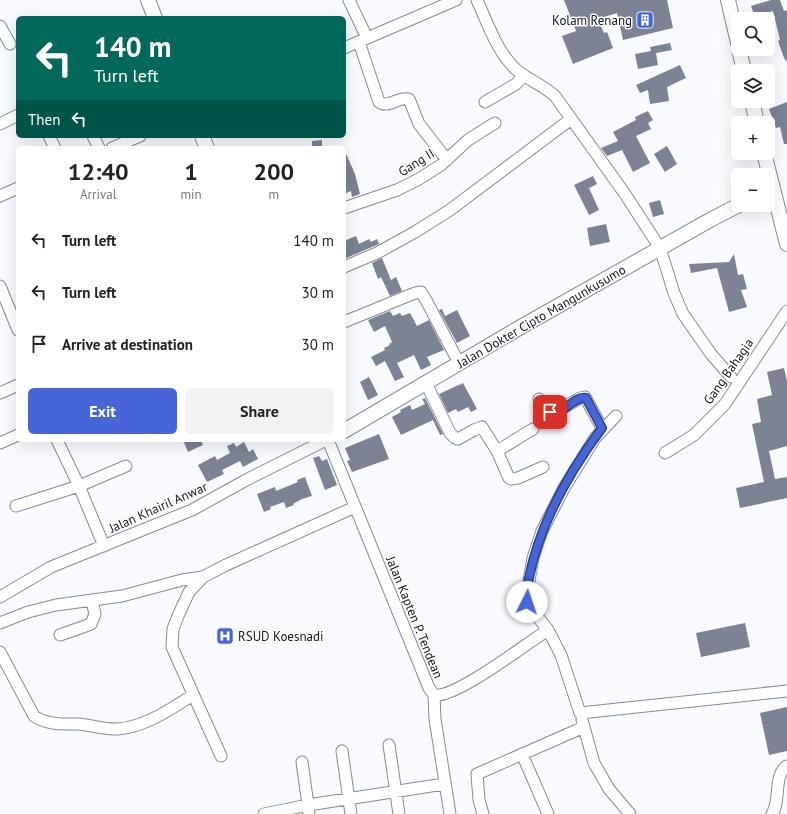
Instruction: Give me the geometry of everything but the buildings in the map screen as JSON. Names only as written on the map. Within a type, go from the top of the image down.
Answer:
[{"type":"main road","points":[[148,0],[154,16]]},
{"type":"main road","points":[[728,0],[731,13]]},
{"type":"main road","points":[[775,202],[784,223],[787,244]]},
{"type":"main road","name":"Jalan Dokter Cipto Mangunkusumo","points":[[346,430],[660,248],[731,209]]},
{"type":"street","points":[[349,0],[363,40],[379,102],[385,104],[405,98],[409,99],[419,124],[447,160]]},
{"type":"street","points":[[346,47],[456,0]]},
{"type":"street","points":[[477,0],[504,53],[513,66],[524,75],[547,88],[625,194],[660,248],[682,314],[711,354],[731,377]]},
{"type":"street","points":[[0,26],[10,44]]},
{"type":"street","points":[[485,102],[516,84],[524,75]]},
{"type":"street","points":[[0,124],[16,116]]},
{"type":"street","points":[[346,266],[377,253],[450,210],[571,119]]},
{"type":"street","name":"Gang II","points":[[346,207],[396,190],[419,179],[447,160],[468,140],[495,123]]},
{"type":"street","points":[[117,146],[135,138]]},
{"type":"street","points":[[0,196],[16,189]]},
{"type":"street","points":[[0,286],[16,325]]},
{"type":"street","points":[[346,321],[419,292],[426,300],[460,363]]},
{"type":"street","name":"Gang Bahagia","points":[[665,453],[694,435],[725,404],[787,311]]},
{"type":"street","points":[[426,383],[453,437],[458,439],[482,427],[497,451],[508,478],[518,478],[542,467]]},
{"type":"street","points":[[0,393],[16,386]]},
{"type":"street","points":[[539,399],[548,411],[553,414],[580,398],[586,398],[602,428]]},
{"type":"street","points":[[616,416],[602,428],[578,464],[551,511],[542,531],[533,558],[526,598],[530,607],[548,630],[561,655],[580,713],[590,751],[597,768],[609,789],[630,814]]},
{"type":"street","points":[[497,451],[533,429]]},
{"type":"street","points":[[0,443],[16,436]]},
{"type":"street","points":[[58,442],[79,486],[104,546]]},
{"type":"street","name":"Jalan Khairil Anwar","points":[[0,597],[51,567],[192,510],[248,479],[323,442]]},
{"type":"street","name":"Jalan Kapten P. Tendean","points":[[328,442],[434,700],[480,676],[548,630]]},
{"type":"street","points":[[16,506],[79,486],[126,466]]},
{"type":"street","points":[[0,623],[28,612],[56,605],[92,601],[136,593],[182,580],[203,577],[234,561],[355,507]]},
{"type":"street","points":[[203,577],[189,592],[175,622],[171,637],[174,653],[221,756]]},
{"type":"street","points":[[60,635],[91,624],[95,614],[92,601]]},
{"type":"street","points":[[0,652],[34,716],[49,723],[83,725],[117,730],[137,725],[165,712],[193,695]]},
{"type":"street","points":[[580,713],[787,691]]},
{"type":"street","points":[[434,700],[435,719],[444,784],[450,814]]},
{"type":"street","points":[[483,814],[479,800],[477,774],[584,727]]},
{"type":"street","points":[[389,745],[399,814]]},
{"type":"street","points":[[342,751],[351,814]]},
{"type":"street","points":[[522,754],[548,814]]},
{"type":"street","points":[[302,762],[308,809]]},
{"type":"street","points":[[772,814],[776,808],[781,773],[787,766]]},
{"type":"street","points":[[264,814],[308,809],[349,798],[444,784]]},
{"type":"place","name":"Kolam Renang","points":[[645,20]]},
{"type":"place","name":"RSUD Koesnadi","points":[[225,636]]},
{"type":"route","points":[[527,602],[526,594],[533,558],[542,531],[564,488],[602,428],[589,401],[586,398],[582,397],[556,413],[550,412]]}]
